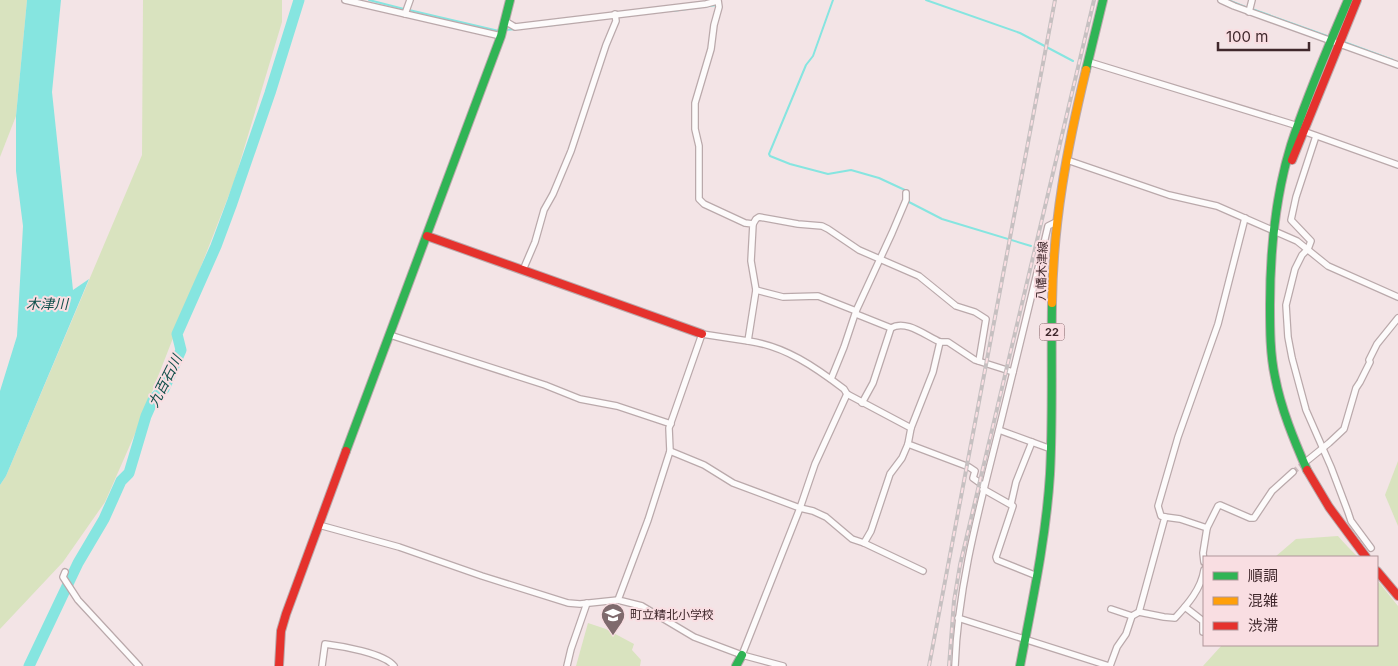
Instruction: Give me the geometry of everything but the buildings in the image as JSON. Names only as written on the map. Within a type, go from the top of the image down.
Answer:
[{"type":"main road","points":[[278,666],[283,623],[501,36],[510,0]]},
{"type":"main road","name":"八幡木津線","points":[[1020,666],[1037,576],[1048,498],[1051,448],[1053,273],[1056,222],[1066,160],[1103,0]]},
{"type":"main road","points":[[1335,43],[1348,0]]},
{"type":"main road","points":[[1356,0],[1335,43],[1300,128],[1285,182],[1275,231],[1270,288],[1274,374],[1289,429],[1303,464],[1322,498],[1337,521],[1365,556]]},
{"type":"main road","points":[[427,236],[702,334]]},
{"type":"main road","points":[[1378,572],[1398,596]]},
{"type":"main road","points":[[736,666],[742,655]]},
{"type":"street","points":[[345,0],[501,36]]},
{"type":"street","points":[[505,21],[515,26],[706,4],[718,0],[719,7],[714,25],[711,49],[695,103],[695,130],[699,146],[699,199],[704,204],[745,223],[753,224]]},
{"type":"street","points":[[1221,0],[1249,12],[1398,65]]},
{"type":"street","points":[[1249,12],[1252,0]]},
{"type":"street","points":[[405,14],[409,3]]},
{"type":"street","points":[[523,270],[535,242],[544,210],[553,194],[571,151],[606,45],[616,22],[616,14]]},
{"type":"street","points":[[1089,62],[1300,128],[1316,136],[1398,165]]},
{"type":"street","points":[[1316,136],[1296,197],[1291,220],[1311,241],[1295,269],[1286,305],[1288,337],[1295,373],[1306,410],[1352,520],[1371,548]]},
{"type":"street","points":[[1066,160],[1169,194],[1216,206],[1296,241],[1328,266],[1398,297]]},
{"type":"street","points":[[831,379],[856,313],[906,200],[906,193]]},
{"type":"street","points":[[748,341],[756,290],[751,261],[753,224],[759,217],[822,226],[859,250],[920,276],[951,304],[983,316],[986,319],[986,324],[979,361]]},
{"type":"street","points":[[1207,528],[1180,519],[1161,516],[1158,506],[1178,437],[1218,324],[1245,218]]},
{"type":"street","points":[[955,666],[958,618],[965,572],[984,488],[1048,226],[1056,222]]},
{"type":"street","points":[[756,290],[783,297],[818,296],[891,328],[898,325],[907,325],[940,342],[948,342],[979,361],[1013,372]]},
{"type":"street","points":[[1308,460],[1344,429],[1356,388],[1365,373],[1370,362],[1369,360],[1377,344],[1398,318]]},
{"type":"street","points":[[862,403],[873,383],[891,328]]},
{"type":"street","points":[[618,600],[648,520],[670,451],[669,428],[702,334],[748,341],[795,356],[808,362],[847,394],[911,428]]},
{"type":"street","points":[[390,335],[545,385],[580,399],[617,406],[671,424]]},
{"type":"street","points":[[864,543],[871,531],[890,474],[902,458],[908,444],[911,428],[933,372],[940,342]]},
{"type":"street","points":[[742,655],[800,508],[818,456],[847,394]]},
{"type":"street","points":[[999,430],[1051,448]]},
{"type":"street","points":[[1032,442],[1016,482],[1011,504],[1013,506],[996,557],[997,560],[1037,576]]},
{"type":"street","points":[[908,444],[969,467],[974,471],[973,478],[984,488],[1011,504]]},
{"type":"street","points":[[670,451],[704,465],[733,483],[826,517],[852,539],[923,571]]},
{"type":"street","points":[[1204,556],[1207,528],[1218,506],[1220,505],[1254,518],[1272,490],[1293,472]]},
{"type":"street","points":[[1139,612],[1165,517]]},
{"type":"street","points":[[319,525],[399,547],[562,601],[574,604],[618,600],[642,606],[694,637],[742,655],[783,666]]},
{"type":"street","points":[[64,574],[78,600],[139,666]]},
{"type":"street","points":[[958,618],[1109,666],[1117,647],[1126,634],[1132,616],[1139,612],[1172,619],[1185,607],[1203,578]]},
{"type":"street","points":[[568,666],[571,649],[587,603]]},
{"type":"street","points":[[1185,607],[1201,619],[1203,622],[1203,632]]},
{"type":"street","points":[[1111,610],[1132,616]]},
{"type":"street","points":[[322,666],[325,644],[344,646],[375,655],[394,666]]},
{"type":"green space","points":[[0,0],[27,0],[16,116],[0,157]]},
{"type":"green space","points":[[143,0],[282,0],[282,22],[234,182],[141,420],[105,502],[63,562],[0,629],[0,485],[6,476],[142,155]]},
{"type":"green space","points":[[1398,461],[1398,526],[1385,495]]},
{"type":"green space","points":[[1338,536],[1357,556],[1276,556],[1296,539]]},
{"type":"green space","points":[[1378,581],[1398,606],[1398,666],[1203,666],[1221,646],[1378,646]]},
{"type":"green space","points":[[588,623],[606,629],[634,644],[632,650],[641,660],[640,666],[576,666]]},
{"type":"water","name":"木津川","points":[[27,0],[61,0],[52,92],[73,290],[89,279],[6,476],[0,485],[0,391],[17,336],[23,226],[16,171],[16,116]]},
{"type":"waterway","name":"九百石川","points":[[29,666],[78,563],[104,519],[121,481],[129,473],[146,416],[154,398],[164,389],[181,350],[177,334],[216,246],[232,203],[270,93],[299,0]]},
{"type":"waterway","points":[[369,0],[404,9]]},
{"type":"waterway","points":[[833,0],[813,56],[806,65],[769,154],[790,164],[828,174],[851,170],[879,178],[907,191]]},
{"type":"waterway","points":[[926,0],[1020,33],[1073,61]]},
{"type":"waterway","points":[[1228,0],[1248,8]]},
{"type":"waterway","points":[[672,11],[717,5]]},
{"type":"waterway","points":[[1252,9],[1330,37]]},
{"type":"waterway","points":[[409,10],[499,31]]},
{"type":"waterway","points":[[546,26],[569,23]]},
{"type":"waterway","points":[[506,30],[516,29]]},
{"type":"waterway","points":[[1344,42],[1393,60]]},
{"type":"waterway","points":[[907,201],[942,219],[1031,246]]},
{"type":"tunnel","points":[[1293,472],[1307,461]]},
{"type":"railway","points":[[929,666],[1055,0]]},
{"type":"railway","points":[[949,666],[954,601],[960,565],[1094,0]]},
{"type":"traffic: fast","points":[[346,451],[501,36],[510,0]]},
{"type":"traffic: fast","points":[[1086,70],[1103,0]]},
{"type":"traffic: fast","points":[[1307,470],[1284,413],[1273,368],[1270,314],[1272,244],[1277,204],[1291,145],[1311,90],[1348,0]]},
{"type":"traffic: fast","points":[[1020,666],[1038,571],[1048,498],[1051,431],[1052,303]]},
{"type":"traffic: fast","points":[[736,666],[742,655]]},
{"type":"traffic: slow","points":[[1052,303],[1055,243],[1062,185],[1086,70]]},
{"type":"traffic: jam","points":[[1292,160],[1357,0]]},
{"type":"traffic: jam","points":[[427,236],[702,334]]},
{"type":"traffic: jam","points":[[279,666],[281,631],[286,614],[346,451]]},
{"type":"traffic: jam","points":[[1307,470],[1329,507],[1365,556]]},
{"type":"traffic: jam","points":[[1378,572],[1398,596]]},
{"type":"place","name":"町立精北小学校","points":[[613,636]]}]
